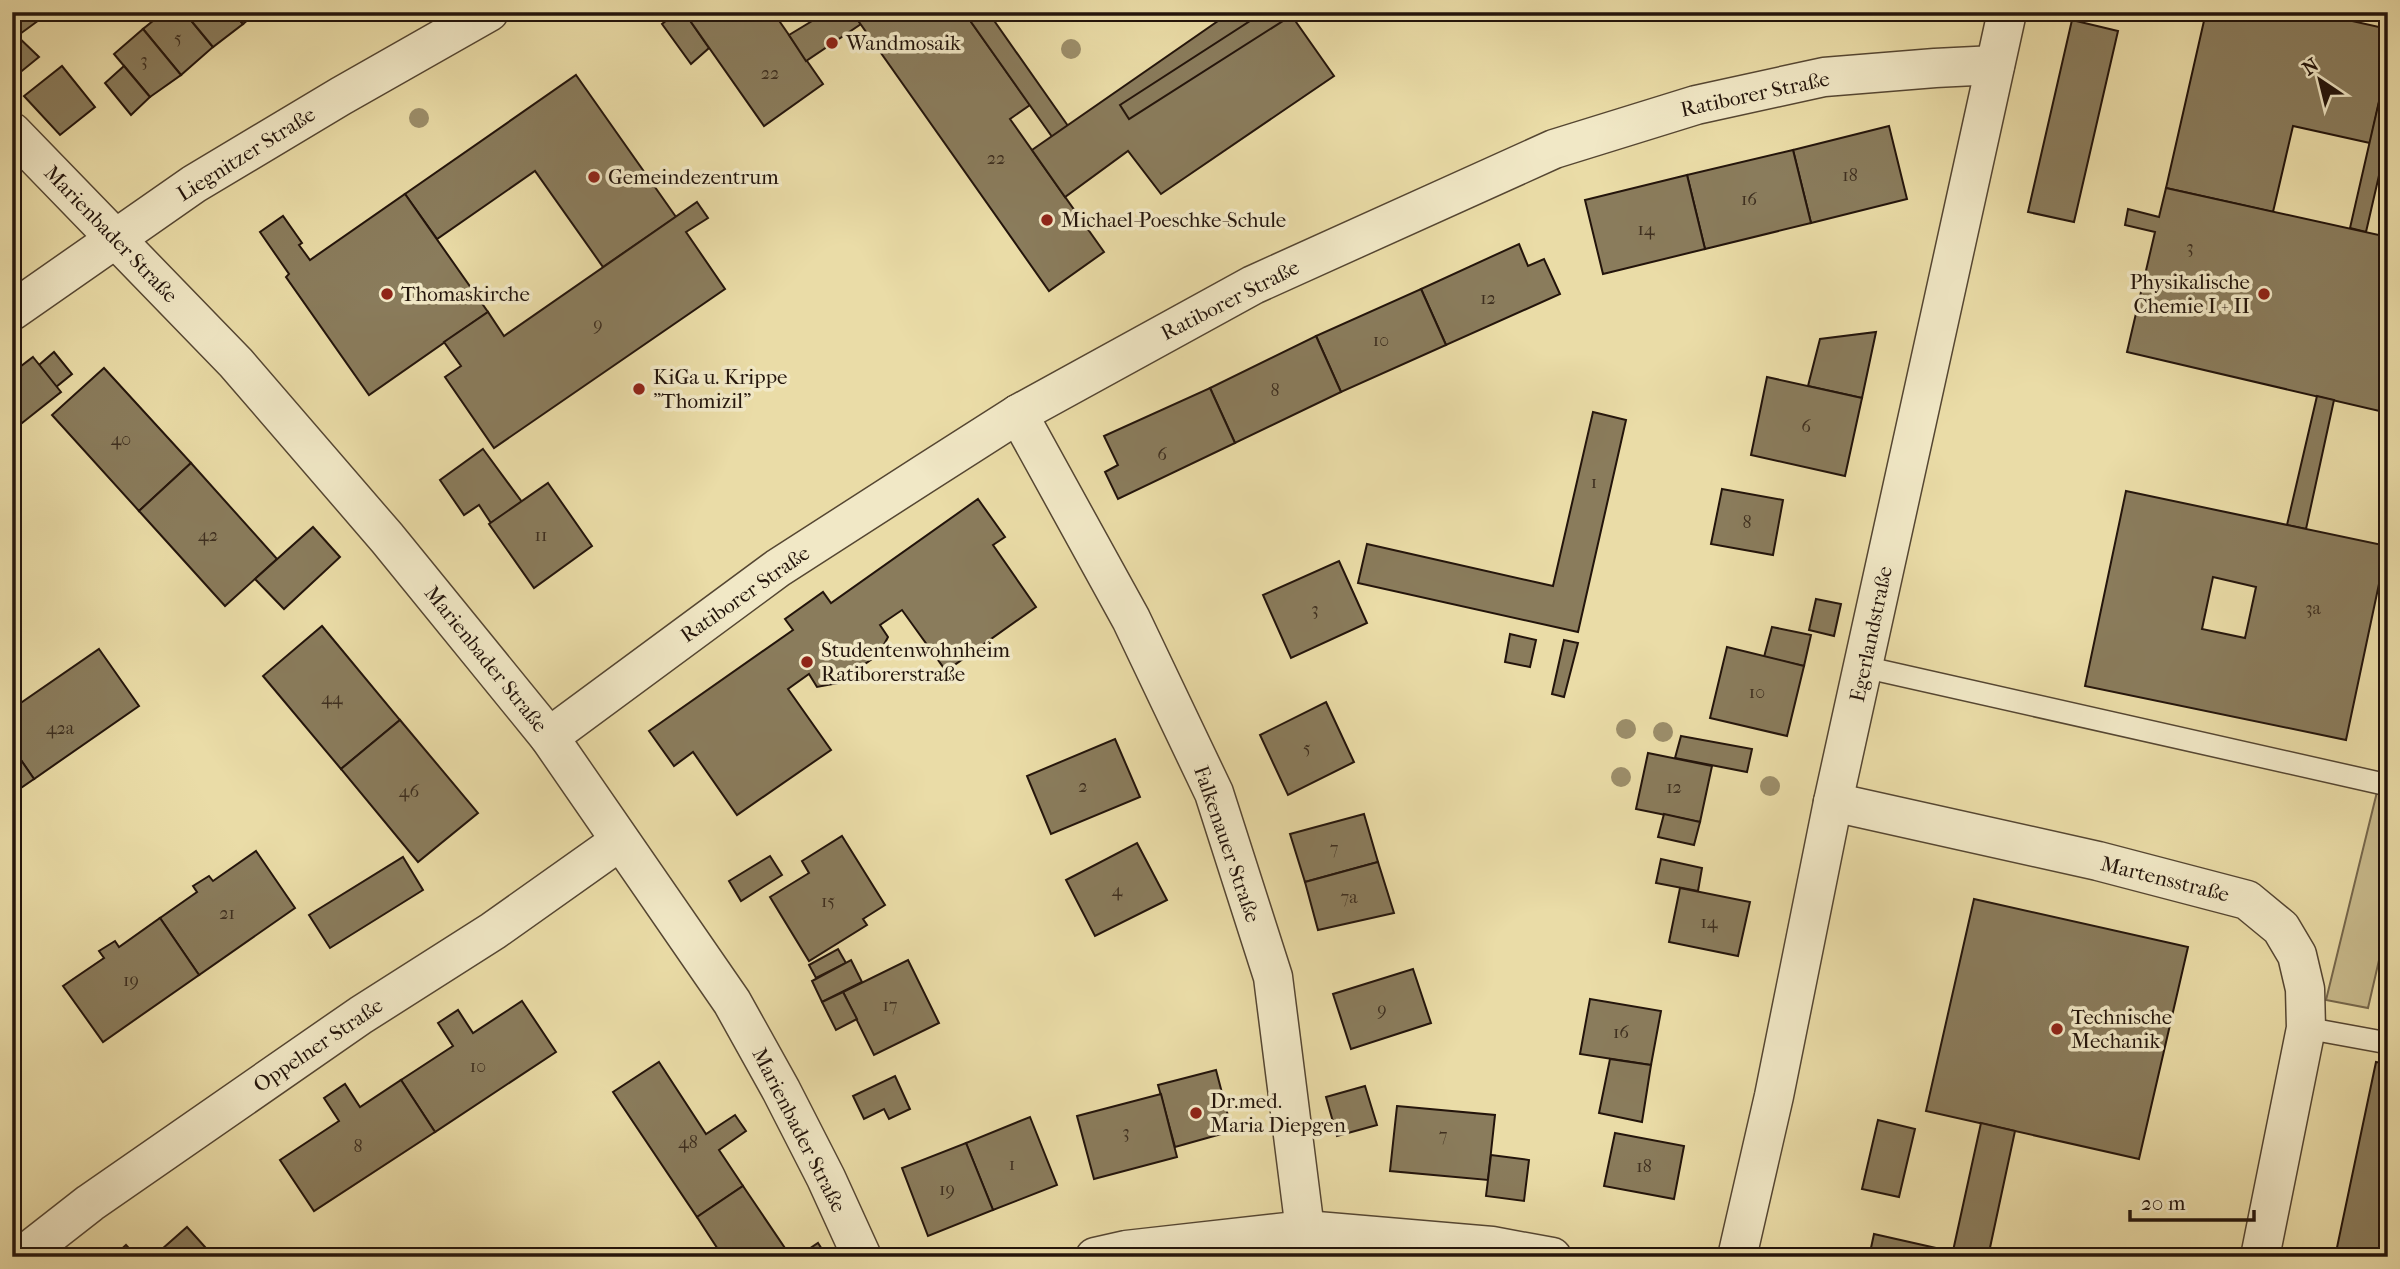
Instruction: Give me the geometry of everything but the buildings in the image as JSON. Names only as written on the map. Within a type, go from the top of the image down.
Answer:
[{"type":"street","name":"Liegnitzer Straße","points":[[12,311],[222,167],[489,12]]},
{"type":"street","name":"Egerlandstraße","points":[[1737,1257],[1774,1096],[1833,802],[2007,12]]},
{"type":"street","name":"Ratiborer Straße","points":[[549,737],[778,568],[1018,414],[1253,285],[1553,149],[1696,105],[1824,77],[1996,65]]},
{"type":"street","name":"Marienbader Straße","points":[[12,132],[236,363],[387,538],[549,737],[732,1002],[826,1178],[862,1257]]},
{"type":"street","name":"Falkenauer Straße","points":[[1018,414],[1131,620],[1214,793],[1273,977],[1304,1230]]},
{"type":"street","name":"Martensstraße","points":[[1833,802],[2098,862],[2247,900],[2281,928],[2297,955],[2305,989],[2306,1028],[2260,1257]]},
{"type":"street","name":"Oppelner Straße","points":[[21,1257],[90,1203],[361,1015],[493,932],[620,841]]},
{"type":"street","points":[[1095,1257],[1126,1250],[1304,1230],[1492,1246],[1552,1257]]},
{"type":"lane","points":[[1864,667],[2388,785]]},
{"type":"lane","points":[[2306,1028],[2388,1043]]},
{"type":"shaded area","points":[[2388,747],[2388,921],[2368,1008],[2326,1000]]},
{"type":"place","name":"Wandmosaik","points":[[832,43]]},
{"type":"place","name":"Gemeindezentrum","points":[[594,177]]},
{"type":"place","name":"Michael-Poeschke-Schule","points":[[1047,220]]},
{"type":"place","name":"Thomaskirche","points":[[387,294]]},
{"type":"place","name":"Physikalische Chemie I + II","points":[[2264,294]]},
{"type":"place","name":"KiGa u. Krippe \"Thomizil\"","points":[[639,389]]},
{"type":"place","name":"Studentenwohnheim Ratiborerstraße","points":[[807,662]]},
{"type":"place","name":"Technische Mechanik","points":[[2057,1029]]},
{"type":"place","name":"Dr.med. Maria Diepgen","points":[[1196,1113]]}]
